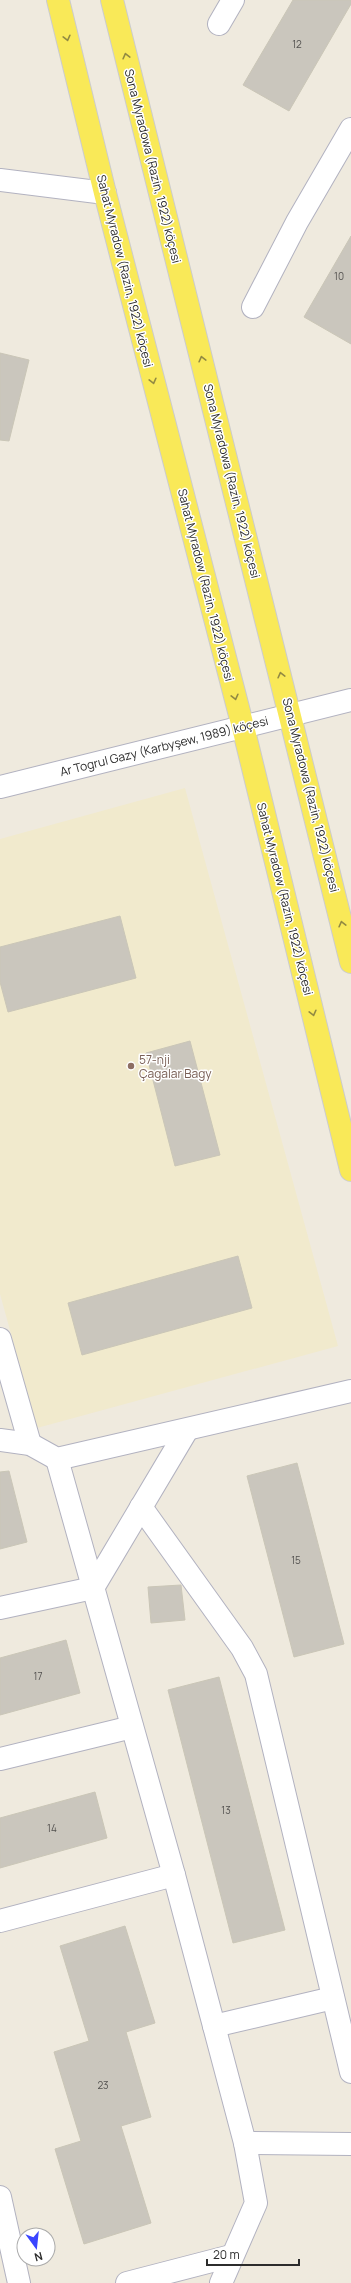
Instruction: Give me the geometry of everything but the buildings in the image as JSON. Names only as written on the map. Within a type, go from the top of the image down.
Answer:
[{"type":"main road","name":"Sahat Myradow (Razin, 1922) köçesi","points":[[58,0],[104,193],[243,727],[351,1170]]},
{"type":"main road","name":"Sona Myradowa (Razin, 1922) köçesi","points":[[112,0],[291,715],[351,962]]},
{"type":"street","points":[[219,24],[233,0]]},
{"type":"street","points":[[253,306],[297,222],[351,130]]},
{"type":"street","points":[[0,180],[104,193]]},
{"type":"street","name":"Ar Togrul Gazy (Karbyşew, 1989) köçesi","points":[[0,787],[351,700]]},
{"type":"street","points":[[0,1340],[30,1444]]},
{"type":"street","points":[[0,1440],[30,1444],[57,1459],[351,1391]]},
{"type":"street","points":[[0,1608],[93,1588],[187,1430]]},
{"type":"street","points":[[57,1459],[174,1875],[245,2143],[256,2203],[231,2256],[221,2283]]},
{"type":"street","points":[[141,1507],[242,1648],[256,1674],[351,2072]]},
{"type":"street","points":[[0,1759],[132,1727]]},
{"type":"street","points":[[0,1921],[174,1875]]},
{"type":"street","points":[[214,2026],[333,1998]]},
{"type":"street","points":[[245,2143],[351,2144]]},
{"type":"street","points":[[0,2197],[20,2283]]},
{"type":"street","points":[[127,2283],[231,2256]]},
{"type":"shaded area","name":"57-nji Çagalar Bagy","points":[[185,788],[338,1346],[37,1428],[0,1294],[0,839]]},
{"type":"place","name":"57-nji Çagalar Bagy","points":[[131,1066]]}]
